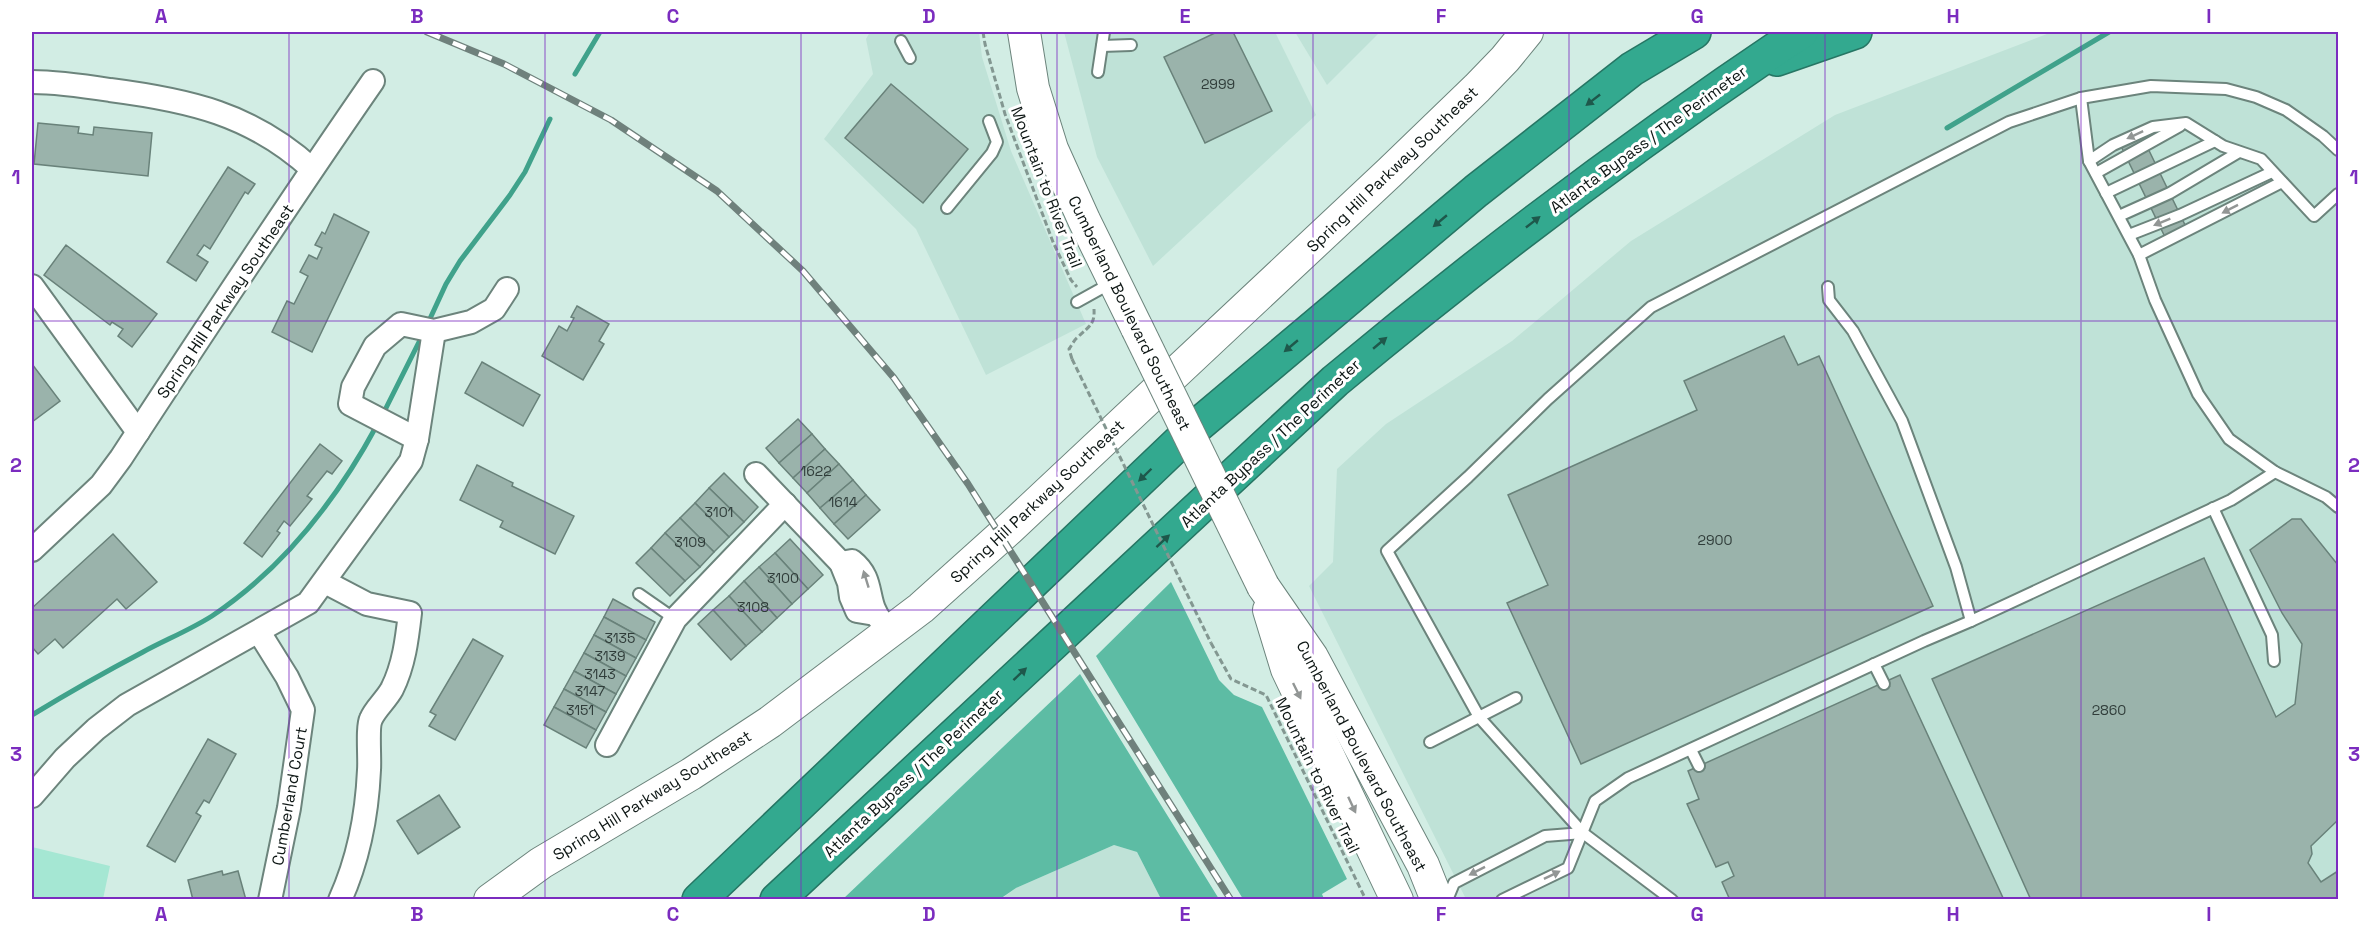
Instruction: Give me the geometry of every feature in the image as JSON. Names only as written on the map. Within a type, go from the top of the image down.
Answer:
[{"type":"highway","points":[[1632,69],[1661,32]]},
{"type":"highway","points":[[699,900],[1192,430],[1476,191],[1632,69],[1694,32]]},
{"type":"highway","name":"Atlanta Bypass / The Perimeter","points":[[777,900],[1335,381],[1433,299],[1551,208],[1741,71],[1800,32]]},
{"type":"highway","points":[[1741,71],[1855,32]]},
{"type":"street","name":"Cumberland Boulevard Southeast","points":[[1024,32],[1034,88],[1053,149],[1113,282],[1263,586],[1312,657],[1423,865],[1437,900]]},
{"type":"street","name":"Spring Hill Parkway Southeast","points":[[490,900],[541,863],[691,774],[770,722],[840,671],[882,622],[921,608],[1010,529],[1382,180],[1484,81],[1527,32]]},
{"type":"street","name":"Spring Hill Parkway Southeast","points":[[32,550],[101,485],[373,81]]},
{"type":"street","points":[[32,82],[67,84],[165,97],[210,110],[272,136],[312,169]]},
{"type":"street","points":[[32,286],[138,432]]},
{"type":"street","points":[[417,439],[350,404],[353,387],[375,346],[400,324],[434,331],[471,322],[494,309],[507,289]]},
{"type":"street","points":[[32,796],[73,751],[96,729],[127,705],[309,603],[411,461],[417,439],[434,331]]},
{"type":"street","points":[[756,474],[842,563],[857,611],[882,622]]},
{"type":"street","points":[[607,745],[675,618],[785,504]]},
{"type":"street","points":[[325,582],[367,604],[410,613],[405,652],[396,678],[384,703],[370,720],[370,763],[364,829],[340,900]]},
{"type":"street","name":"Cumberland Boulevard Southeast","points":[[1263,586],[1287,669],[1397,900]]},
{"type":"street","name":"Cumberland Court","points":[[259,632],[287,677],[303,710],[289,808],[270,900]]},
{"type":"lane","points":[[1098,72],[1104,32]]},
{"type":"lane","points":[[901,41],[910,58]]},
{"type":"lane","points":[[1102,46],[1131,45]]},
{"type":"lane","points":[[1672,900],[1583,833],[1479,717],[1387,551],[1548,399],[1651,306],[2009,122],[2082,98],[2151,86],[2226,89],[2286,110],[2323,136],[2338,150]]},
{"type":"lane","points":[[2082,98],[2090,160],[2139,255],[2155,300],[2198,394],[2229,439],[2275,472],[2326,497],[2338,507]]},
{"type":"lane","points":[[947,208],[992,153],[997,142],[989,121]]},
{"type":"lane","points":[[2090,160],[2113,145],[2153,126],[2186,123],[2215,141],[2261,159],[2314,216],[2338,194]]},
{"type":"lane","points":[[2096,173],[2186,123]]},
{"type":"lane","points":[[2106,193],[2215,141]]},
{"type":"lane","points":[[2118,216],[2170,193],[2240,152]]},
{"type":"lane","points":[[2129,235],[2180,215],[2272,172]]},
{"type":"lane","points":[[2139,255],[2282,182]]},
{"type":"lane","points":[[1082,300],[1113,282]]},
{"type":"lane","points":[[1828,287],[1829,300],[1853,331],[1902,421],[1956,567],[1971,621]]},
{"type":"lane","points":[[1502,900],[1568,868],[1595,801],[1628,778],[2231,500],[2275,472]]},
{"type":"lane","points":[[2213,508],[2272,635],[2274,661]]},
{"type":"lane","points":[[639,594],[675,618]]},
{"type":"lane","points":[[1874,664],[1884,684]]},
{"type":"lane","points":[[1431,742],[1516,698]]},
{"type":"lane","points":[[1691,750],[1699,766]]},
{"type":"lane","points":[[1447,900],[1454,883],[1545,836],[1583,833]]},
{"type":"path","name":"Mountain to River Trail","points":[[983,32],[1005,114],[1053,242],[1082,300],[1093,306],[1094,321],[1089,330],[1078,337],[1069,349],[1072,359],[1211,643],[1231,679],[1266,695],[1365,900]]},
{"type":"shaded area","points":[[870,32],[979,32],[982,57],[1011,151],[1086,324],[986,375],[916,229],[824,139],[873,74],[866,39]]},
{"type":"shaded area","points":[[1064,32],[1275,32],[1316,115],[1153,266],[1097,157]]},
{"type":"shaded area","points":[[1295,32],[1380,32],[1327,85]]},
{"type":"shaded area","points":[[2052,32],[2338,32],[2338,899],[1466,899],[1309,586],[1333,562],[1337,469],[1386,424],[1512,341],[1631,241],[1835,115]]},
{"type":"shaded area","points":[[1114,845],[1137,852],[1161,899],[1000,900],[1016,888]]},
{"type":"green space","points":[[1171,582],[1219,680],[1234,695],[1262,707],[1347,879],[1322,894],[1324,899],[1243,899],[1096,656]]},
{"type":"green space","points":[[1080,674],[1219,899],[1161,899],[1137,852],[1114,845],[1016,888],[1000,899],[843,899]]},
{"type":"green space","points":[[32,847],[110,866],[103,899],[32,899]]},
{"type":"building","points":[[1217,32],[1233,32],[1272,111],[1205,143],[1164,57]]},
{"type":"building","points":[[891,84],[968,149],[923,203],[845,138]]},
{"type":"building","points":[[38,123],[79,127],[78,133],[93,135],[94,127],[152,133],[148,176],[34,164]]},
{"type":"building","points":[[2141,134],[2186,227],[2165,237],[2120,144]]},
{"type":"building","points":[[228,167],[255,184],[248,194],[245,192],[210,249],[204,245],[197,255],[208,262],[196,281],[167,262]]},
{"type":"building","points":[[334,214],[369,232],[312,352],[272,332],[287,301],[294,304],[308,276],[300,272],[309,255],[317,259],[322,248],[315,245],[322,232],[325,234]]},
{"type":"building","points":[[66,245],[157,314],[132,347],[118,336],[123,329],[112,322],[110,325],[44,275]]},
{"type":"building","points":[[577,306],[609,324],[599,341],[604,344],[583,380],[542,356],[559,326],[567,331]]},
{"type":"building","points":[[1784,336],[1798,365],[1819,356],[1933,606],[1581,764],[1507,603],[1548,585],[1508,495],[1697,410],[1684,381]]},
{"type":"building","points":[[482,362],[540,395],[523,426],[465,393]]},
{"type":"building","points":[[32,364],[60,401],[32,422]]},
{"type":"building","points":[[798,419],[812,434],[779,463],[766,448]]},
{"type":"building","points":[[812,434],[825,449],[793,478],[779,463]]},
{"type":"building","points":[[320,444],[342,461],[332,474],[327,471],[307,496],[312,499],[290,526],[284,521],[277,531],[280,533],[262,557],[244,543]]},
{"type":"building","points":[[825,449],[839,464],[807,493],[793,478]]},
{"type":"building","points":[[839,464],[853,480],[820,508],[807,493]]},
{"type":"building","points":[[477,465],[513,483],[512,486],[574,516],[555,554],[500,527],[503,521],[460,500]]},
{"type":"building","points":[[724,473],[758,507],[744,522],[709,488]]},
{"type":"building","points":[[853,480],[866,495],[834,524],[820,508]]},
{"type":"building","points":[[709,488],[744,522],[729,537],[695,503]]},
{"type":"building","points":[[866,495],[880,510],[848,539],[834,524]]},
{"type":"building","points":[[695,503],[729,537],[714,552],[680,518]]},
{"type":"building","points":[[680,518],[714,552],[700,567],[665,533]]},
{"type":"building","points":[[2292,519],[2301,519],[2338,565],[2338,820],[2311,846],[2312,854],[2308,863],[2321,882],[2338,871],[2338,900],[2031,900],[1932,679],[2204,558],[2276,717],[2295,704],[2302,644],[2282,613],[2250,550]]},
{"type":"building","points":[[665,533],[700,567],[685,581],[651,548]]},
{"type":"building","points":[[113,534],[157,582],[126,609],[117,599],[63,648],[55,639],[38,654],[32,647],[32,608]]},
{"type":"building","points":[[790,539],[823,575],[808,589],[775,553]]},
{"type":"building","points":[[651,548],[685,581],[670,596],[636,563]]},
{"type":"building","points":[[775,553],[808,589],[792,604],[759,567]]},
{"type":"building","points":[[759,567],[792,604],[777,618],[744,581]]},
{"type":"building","points":[[744,581],[777,618],[762,632],[729,596]]},
{"type":"building","points":[[729,596],[762,632],[746,646],[713,610]]},
{"type":"building","points":[[613,599],[655,622],[646,640],[604,617]]},
{"type":"building","points":[[713,610],[746,646],[731,660],[698,624]]},
{"type":"building","points":[[604,617],[646,640],[636,658],[594,635]]},
{"type":"building","points":[[594,635],[636,658],[626,676],[584,653]]},
{"type":"building","points":[[473,639],[503,656],[455,740],[429,726],[436,715],[430,712]]},
{"type":"building","points":[[584,653],[626,676],[616,694],[574,671]]},
{"type":"building","points":[[574,671],[616,694],[606,712],[564,689]]},
{"type":"building","points":[[1900,675],[2004,900],[1730,900],[1722,882],[1734,876],[1728,862],[1716,867],[1687,804],[1699,799],[1688,771]]},
{"type":"building","points":[[564,689],[606,712],[596,730],[554,707]]},
{"type":"building","points":[[554,707],[596,730],[586,748],[544,725]]},
{"type":"building","points":[[208,739],[236,754],[209,803],[204,800],[196,813],[201,816],[175,862],[147,846]]},
{"type":"building","points":[[439,795],[460,827],[418,854],[397,821]]},
{"type":"building","points":[[222,871],[223,875],[238,871],[246,900],[193,900],[188,880]]},
{"type":"waterway","points":[[575,74],[600,32]]},
{"type":"waterway","points":[[1947,128],[2109,32]]},
{"type":"waterway","points":[[428,323],[446,284],[460,261],[525,172],[550,119]]},
{"type":"waterway","points":[[383,414],[423,334]]},
{"type":"waterway","points":[[32,715],[115,667],[204,621],[262,577],[285,555],[326,506],[377,425]]},
{"type":"railway","points":[[427,32],[504,64],[611,120],[717,191],[803,271],[894,378],[968,484],[1231,900]]}]
